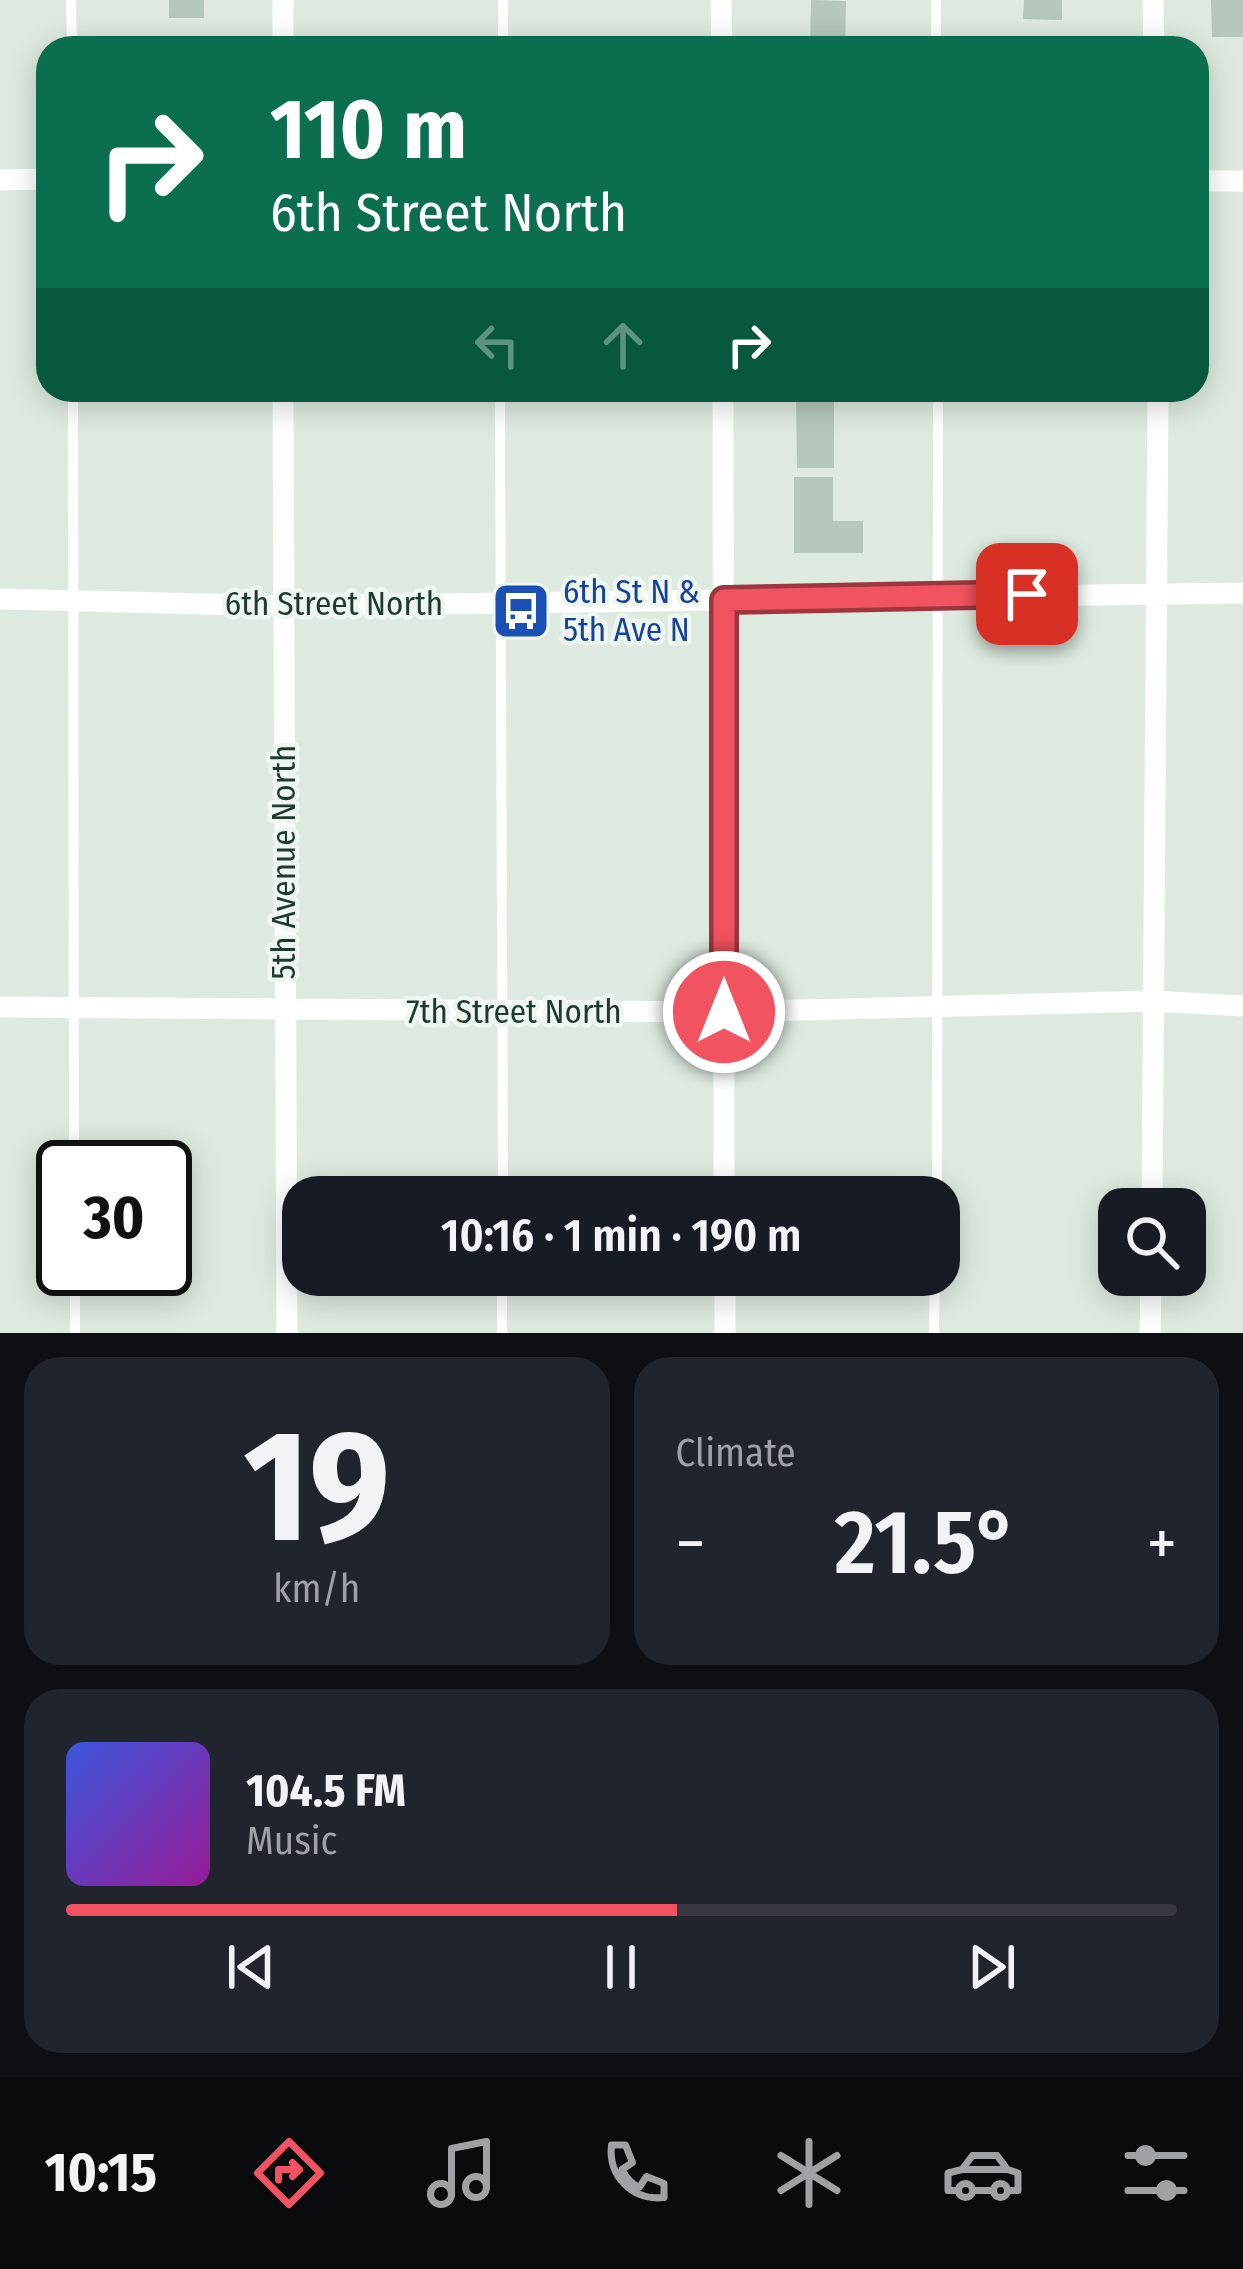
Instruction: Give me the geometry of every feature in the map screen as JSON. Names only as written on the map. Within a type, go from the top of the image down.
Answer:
[{"type":"street","points":[[283,0],[283,36]]},
{"type":"street","points":[[722,0],[722,36]]},
{"type":"street","points":[[1153,0],[1154,36]]},
{"type":"street","points":[[0,180],[36,179]]},
{"type":"street","points":[[1209,181],[1243,181]]},
{"type":"street","name":"5th Avenue North","points":[[283,402],[287,1333]]},
{"type":"street","points":[[723,402],[724,1176]]},
{"type":"street","points":[[1152,1188],[1158,402]]},
{"type":"street","name":"6th Street North","points":[[0,599],[284,606],[1243,593]]},
{"type":"street","name":"7th Street North","points":[[0,1007],[724,1012],[1154,1001],[1243,1006]]},
{"type":"street","points":[[725,1296],[725,1333]]},
{"type":"street","points":[[1150,1333],[1151,1296]]},
{"type":"lane","points":[[71,0],[72,36]]},
{"type":"lane","points":[[502,0],[502,36]]},
{"type":"lane","points":[[936,0],[936,36]]},
{"type":"lane","points":[[73,402],[74,1140]]},
{"type":"lane","points":[[500,402],[497,603],[506,1012],[503,1176]]},
{"type":"lane","points":[[937,1176],[938,402]]},
{"type":"lane","points":[[74,1296],[75,1333]]},
{"type":"lane","points":[[502,1296],[502,1333]]},
{"type":"lane","points":[[934,1333],[935,1296]]},
{"type":"building","points":[[169,0],[204,0],[204,18],[169,18]]},
{"type":"building","points":[[811,0],[846,1],[845,36],[810,36]]},
{"type":"building","points":[[1024,0],[1062,0],[1062,20],[1023,19]]},
{"type":"building","points":[[1211,0],[1243,0],[1243,37],[1212,37]]},
{"type":"building","points":[[796,402],[834,402],[834,468],[797,468]]},
{"type":"building","points":[[794,477],[833,477],[833,521],[863,521],[863,553],[794,553]]},
{"type":"place","name":"6th St N & 5th Ave N","points":[[521,611]]},
{"type":"route","points":[[724,1012],[724,600],[1027,594]]}]
